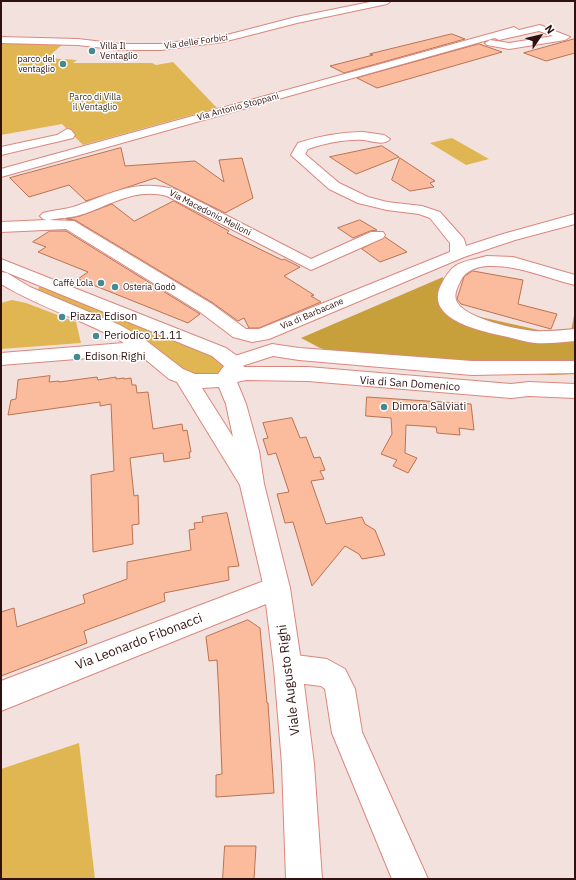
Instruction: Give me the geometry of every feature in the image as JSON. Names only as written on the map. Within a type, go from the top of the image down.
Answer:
[{"type":"street","name":"Via delle Forbici","points":[[1,40],[78,42],[120,47],[144,52],[223,39],[296,20],[387,1]]},
{"type":"street","name":"Via Antonio Stoppani","points":[[538,28],[565,37],[504,46],[480,41],[538,28]]},
{"type":"street","name":"Via Antonio Stoppani","points":[[1,173],[480,41],[514,30]]},
{"type":"street","points":[[1,151],[61,138],[69,135],[67,133]]},
{"type":"street","points":[[384,139],[350,136],[323,139],[303,146],[298,155],[334,186],[363,200],[387,206],[422,210],[435,215],[458,242],[458,254]]},
{"type":"street","name":"Via Macedonio Melloni","points":[[71,218],[138,189],[156,188],[172,193],[311,265],[376,235]]},
{"type":"street","points":[[1,227],[38,224],[50,226],[71,218]]},
{"type":"street","name":"Via di Barbacane","points":[[71,218],[206,308],[240,333],[252,336],[262,335],[458,254],[509,237],[575,220]]},
{"type":"street","points":[[575,280],[513,262],[487,261],[462,268],[455,275],[447,291],[447,300],[451,308],[458,315],[479,324],[535,337],[575,335]]},
{"type":"street","name":"Via di San Domenico","points":[[1,264],[219,352],[242,360],[308,374]]},
{"type":"street","points":[[1,278],[17,287],[107,326],[143,348],[186,380]]},
{"type":"street","points":[[1,294],[17,287],[50,283]]},
{"type":"street","points":[[1,359],[143,348]]},
{"type":"street","points":[[242,360],[272,350],[299,354],[472,368],[575,368]]},
{"type":"street","points":[[219,352],[232,361],[234,366],[232,372],[225,378]]},
{"type":"street","name":"Via di San Domenico","points":[[186,380],[208,382],[246,373],[308,374],[394,383],[512,391],[529,389],[575,391]]},
{"type":"street","name":"Viale Augusto Righi","points":[[225,378],[236,404],[248,451],[252,484],[277,588],[288,668],[299,778],[304,879]]},
{"type":"street","name":"Viale Augusto Righi","points":[[186,380],[252,484]]},
{"type":"street","name":"Via di San Domenico","points":[[512,391],[530,396],[568,397],[575,395]]},
{"type":"street","name":"Via Leonardo Fibonacci","points":[[1,696],[277,588]]},
{"type":"street","points":[[288,668],[327,673],[335,679],[340,689],[347,733],[410,879]]},
{"type":"green space","name":"Parco di Villa il Ventaglio","points":[[1,40],[64,43],[47,58],[77,60],[73,63],[152,63],[156,65],[173,62],[217,108],[83,145],[62,124],[1,135]]},
{"type":"green space","points":[[452,138],[489,159],[466,165],[430,143]]},
{"type":"green space","points":[[43,285],[218,356],[227,364],[220,373],[216,375],[207,376],[192,374],[38,290],[39,287]]},
{"type":"green space","points":[[12,300],[26,303],[76,322],[81,343],[1,349],[1,303]]},
{"type":"green space","points":[[79,743],[95,879],[1,879],[1,769]]},
{"type":"shaded area","points":[[443,277],[440,308],[570,337],[575,310],[575,374],[552,375],[371,364],[320,348],[301,338]]},
{"type":"building","points":[[452,34],[465,39],[344,73],[330,66],[373,55],[370,54]]},
{"type":"building","points":[[575,39],[575,53],[546,61],[524,53]]},
{"type":"building","points":[[479,44],[502,52],[377,88],[357,78]]},
{"type":"building","points":[[382,146],[399,157],[356,174],[330,157]]},
{"type":"building","points":[[121,148],[125,166],[195,161],[224,182],[219,160],[242,158],[253,198],[225,213],[155,178],[86,201],[69,185],[29,197],[10,178]]},
{"type":"building","points":[[400,158],[435,181],[430,183],[434,187],[410,191],[392,180]]},
{"type":"building","points":[[174,201],[229,231],[227,233],[282,260],[284,259],[300,267],[284,276],[314,295],[311,296],[321,302],[259,328],[249,328],[244,318],[238,321],[213,303],[75,220],[66,219],[80,216],[112,204],[134,221]]},
{"type":"building","points":[[360,220],[377,230],[370,231],[353,238],[338,228]]},
{"type":"building","points":[[50,231],[66,231],[200,314],[188,323],[78,279],[88,272],[38,252],[46,247],[33,242]]},
{"type":"building","points":[[385,237],[407,252],[380,262],[362,249]]},
{"type":"building","points":[[473,271],[523,280],[518,304],[557,314],[551,329],[461,304],[457,299],[464,277]]},
{"type":"building","points":[[50,376],[49,382],[97,377],[98,380],[116,377],[116,379],[131,378],[132,385],[136,385],[137,393],[148,392],[153,429],[182,424],[183,431],[187,430],[191,452],[189,452],[190,458],[164,462],[163,453],[130,458],[134,496],[138,495],[139,524],[132,525],[133,544],[93,552],[91,475],[114,471],[111,404],[100,406],[100,402],[8,415],[11,400],[16,399],[18,380]]},
{"type":"building","points":[[367,397],[471,404],[474,430],[459,428],[460,435],[437,433],[436,427],[406,425],[405,453],[417,458],[408,473],[393,466],[397,460],[381,454],[392,434],[391,418],[366,416]]},
{"type":"building","points":[[292,418],[300,438],[306,437],[314,458],[320,457],[325,470],[320,471],[324,479],[311,481],[326,524],[362,517],[365,524],[375,530],[385,555],[362,559],[359,554],[345,546],[312,586],[293,522],[285,523],[277,494],[289,492],[276,453],[268,455],[263,439],[268,438],[263,423]]},
{"type":"building","points":[[227,513],[239,566],[228,567],[229,580],[164,593],[165,601],[84,631],[87,643],[1,676],[1,612],[14,608],[17,627],[85,603],[83,595],[127,579],[127,562],[191,550],[189,530],[195,529],[194,523],[203,522],[202,517]]},
{"type":"building","points":[[248,620],[260,628],[268,703],[274,793],[216,797],[216,775],[222,774],[217,660],[209,661],[206,637]]},
{"type":"building","points":[[225,846],[256,846],[254,879],[223,879]]},
{"type":"place","name":"Villa Il Ventaglio","points":[[92,51]]},
{"type":"place","name":"parco del ventaglio","points":[[63,64]]},
{"type":"place","name":"Caffè Lola","points":[[101,283]]},
{"type":"place","name":"Osteria Godò","points":[[115,287]]},
{"type":"place","name":"Piazza Edison","points":[[62,317]]},
{"type":"place","name":"Periodico 11.11","points":[[96,336]]},
{"type":"place","name":"Edison Righi","points":[[77,357]]},
{"type":"place","name":"Dimora Salviati","points":[[384,407]]}]
